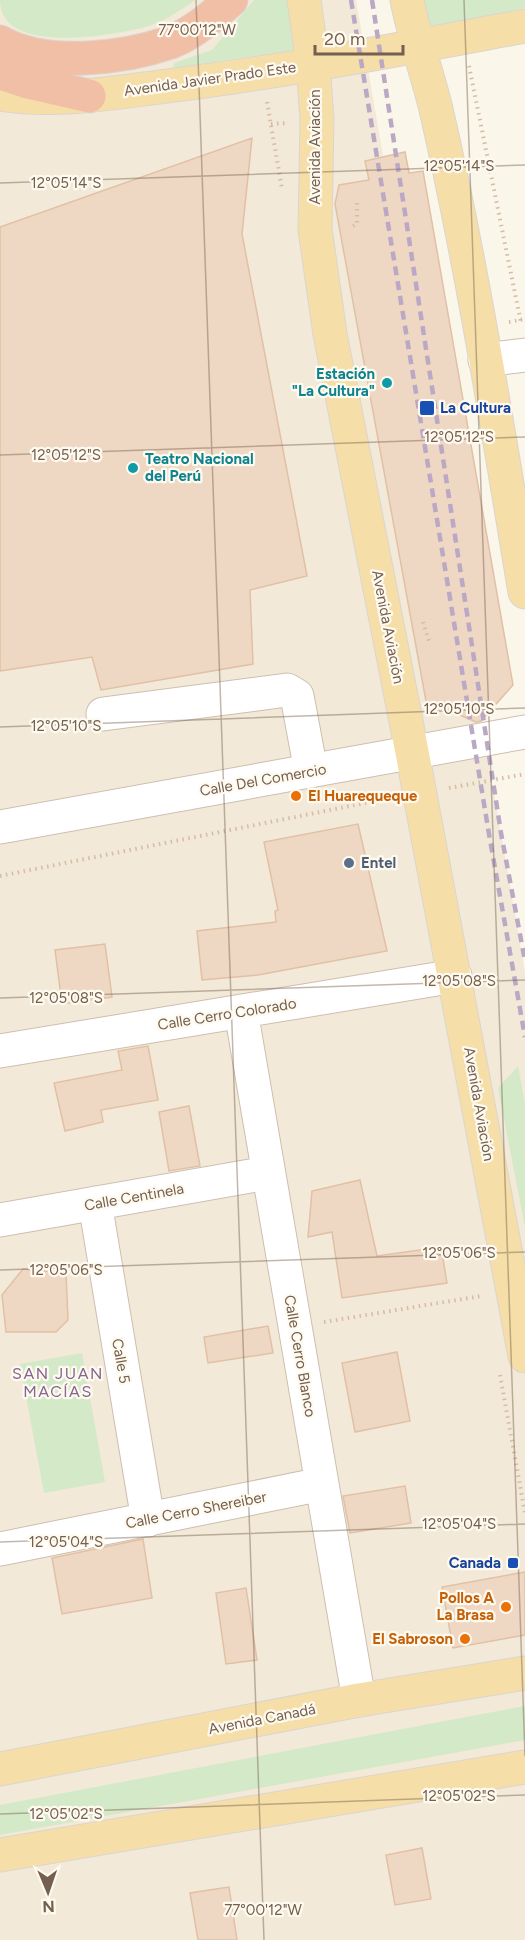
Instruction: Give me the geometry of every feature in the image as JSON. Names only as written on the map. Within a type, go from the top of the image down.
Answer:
[{"type":"highway","points":[[0,42],[23,53],[47,57],[121,54],[172,41],[210,19],[231,0]]},
{"type":"highway","points":[[0,73],[89,96]]},
{"type":"main road","name":"Avenida Aviación","points":[[304,0],[313,65],[317,119],[315,230],[330,334],[412,752],[434,790],[455,976],[525,1356]]},
{"type":"main road","points":[[407,0],[432,43],[434,103],[485,360],[525,592]]},
{"type":"main road","name":"Avenida Javier Prado Este","points":[[0,94],[24,98],[89,96],[262,74],[525,26]]},
{"type":"main road","points":[[494,1186],[502,1195],[525,1208]]},
{"type":"main road","name":"Avenida Canadá","points":[[0,1769],[359,1700],[525,1672]]},
{"type":"main road","points":[[1,1854],[525,1767]]},
{"type":"street","points":[[485,360],[525,355]]},
{"type":"street","points":[[103,714],[287,690],[297,696],[311,771]]},
{"type":"street","name":"Calle Del Comercio","points":[[0,827],[525,732]]},
{"type":"street","name":"Calle Cerro Colorado","points":[[0,1051],[455,976]]},
{"type":"street","name":"Calle Cerro Blanco","points":[[240,1011],[359,1700]]},
{"type":"street","name":"Calle Centinela","points":[[0,1220],[268,1173]]},
{"type":"street","name":"Calle 5","points":[[95,1203],[148,1520]]},
{"type":"street","name":"Calle Cerro Shereiber","points":[[0,1549],[322,1484]]},
{"type":"path","points":[[432,43],[468,62],[518,320],[525,328]]},
{"type":"path","points":[[353,226],[357,224],[357,200]]},
{"type":"path","points":[[423,622],[429,641],[433,641]]},
{"type":"path","points":[[0,876],[525,774]]},
{"type":"path","points":[[295,1326],[481,1296]]},
{"type":"shaded area","points":[[0,0],[356,0],[525,972],[525,1940],[0,1940]]},
{"type":"green space","points":[[0,0],[195,0],[163,20],[142,28],[105,35],[58,38],[17,29],[5,17]]},
{"type":"green space","points":[[254,0],[287,0],[294,50],[173,68],[174,63],[212,50]]},
{"type":"green space","points":[[421,0],[525,0],[525,8],[428,29]]},
{"type":"green space","points":[[518,1066],[525,1104],[525,1227],[498,1088]]},
{"type":"green space","points":[[82,1353],[105,1482],[44,1493],[20,1364]]},
{"type":"green space","points":[[525,1706],[525,1740],[0,1835],[0,1805]]},
{"type":"building","points":[[252,138],[242,234],[307,576],[250,590],[253,664],[101,690],[92,657],[0,671],[0,227]]},
{"type":"building","points":[[405,152],[409,173],[423,171],[513,685],[481,721],[476,722],[426,701],[335,204],[339,185],[369,180],[365,161]]},
{"type":"building","points":[[358,824],[387,951],[258,975],[202,980],[197,931],[276,922],[275,911],[278,910],[264,842]]},
{"type":"building","points":[[105,944],[112,997],[62,1004],[55,950]]},
{"type":"building","points":[[148,1046],[158,1100],[101,1110],[103,1122],[65,1131],[54,1083],[122,1070],[118,1051]]},
{"type":"building","points":[[189,1106],[200,1166],[169,1171],[159,1112]]},
{"type":"building","points":[[360,1180],[377,1256],[441,1247],[447,1283],[342,1298],[332,1232],[308,1237],[312,1191]]},
{"type":"building","points":[[23,1269],[66,1273],[68,1320],[56,1332],[6,1332],[2,1295]]},
{"type":"building","points":[[268,1326],[273,1353],[208,1363],[204,1337]]},
{"type":"building","points":[[397,1352],[410,1421],[355,1432],[342,1363]]},
{"type":"building","points":[[405,1486],[411,1523],[350,1533],[343,1496]]},
{"type":"building","points":[[143,1539],[152,1598],[62,1614],[52,1558]]},
{"type":"building","points":[[525,1572],[525,1635],[453,1648],[442,1587]]},
{"type":"building","points":[[246,1588],[257,1660],[226,1664],[216,1593]]},
{"type":"building","points":[[422,1848],[431,1899],[395,1905],[386,1855]]},
{"type":"building","points":[[229,1887],[237,1940],[198,1940],[190,1893]]},
{"type":"railway","points":[[351,0],[489,834],[525,1037]]},
{"type":"railway","points":[[372,0],[501,833],[525,961]]},
{"type":"place","name":"Estación \"La Cultura\"","points":[[387,383]]},
{"type":"place","name":"La Cultura","points":[[427,408]]},
{"type":"place","name":"Teatro Nacional del Perú","points":[[133,468]]},
{"type":"place","name":"El Huarequeque","points":[[296,796]]},
{"type":"place","name":"Entel","points":[[349,863]]},
{"type":"place","name":"Canada","points":[[513,1563]]},
{"type":"place","name":"Pollos A La Brasa","points":[[506,1607]]},
{"type":"place","name":"El Sabroson","points":[[465,1639]]},
{"type":"district","name":"SAN JUAN MACÍAS","points":[[58,1382]]}]
